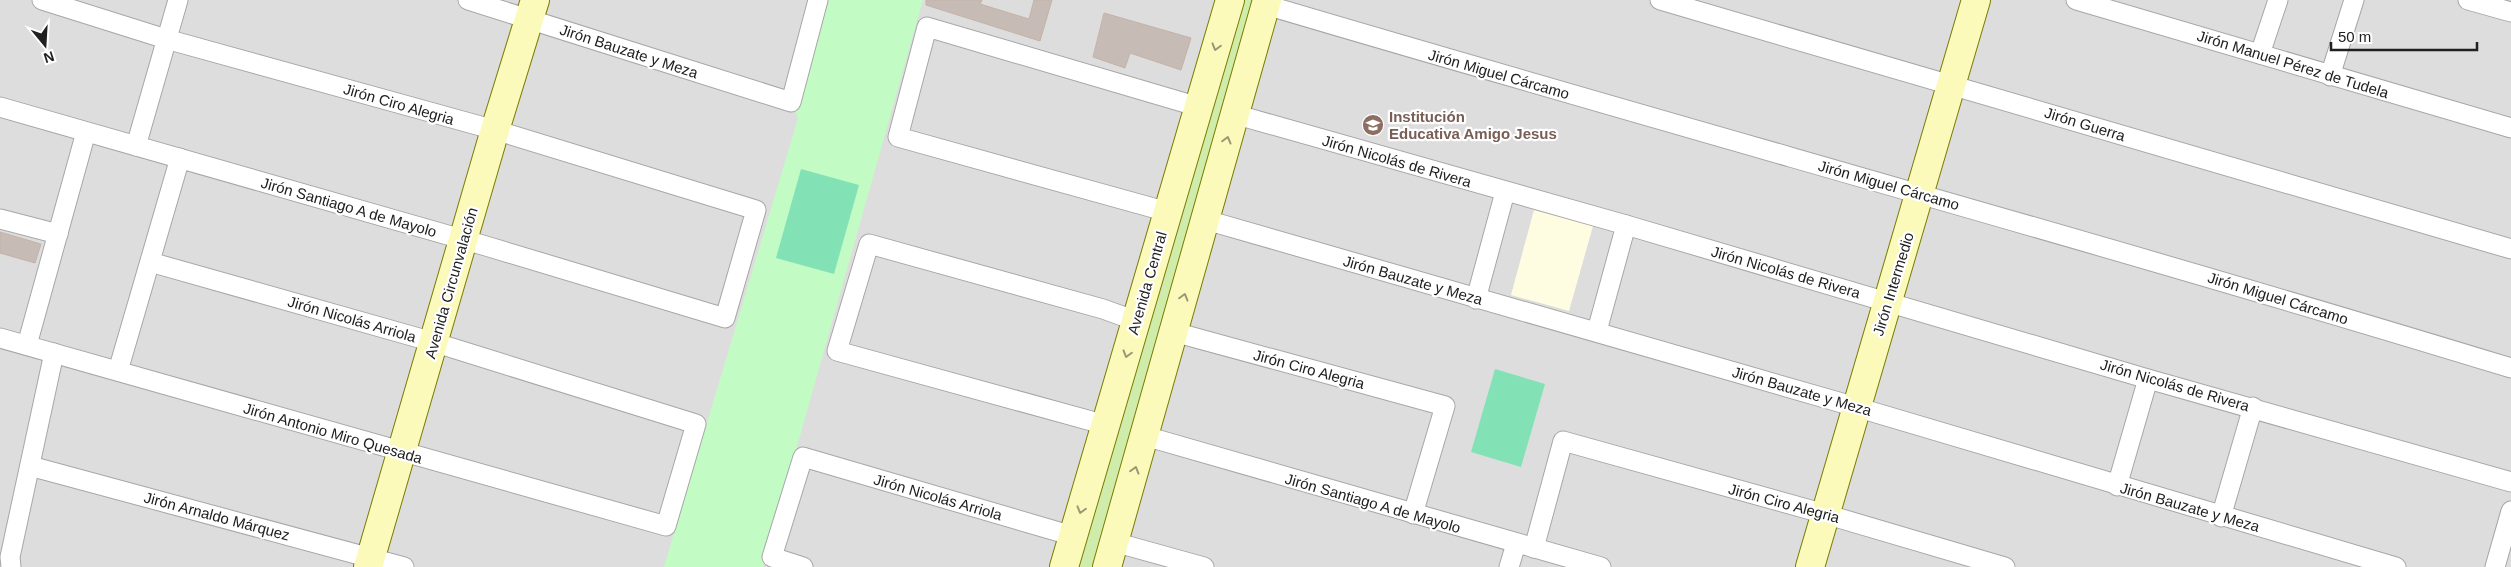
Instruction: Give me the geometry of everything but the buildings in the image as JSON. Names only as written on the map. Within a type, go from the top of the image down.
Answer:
[{"type":"main road","name":"Avenida Central","points":[[1064,567],[1230,0]]},
{"type":"main road","name":"Jirón Intermedio","points":[[1810,567],[1976,0]]},
{"type":"main road","points":[[1110,554],[1267,2]]},
{"type":"main road","name":"Avenida Circunvalación","points":[[369,562],[464,240],[494,130],[532,9]]},
{"type":"street","name":"Jirón Ciro Alegria","points":[[42,0],[166,38],[494,130],[756,210],[725,318]]},
{"type":"street","points":[[136,146],[178,0]]},
{"type":"street","name":"Jirón Bauzate y Meza","points":[[468,0],[532,9],[790,102],[818,0]]},
{"type":"street","name":"Jirón Guerra","points":[[1660,0],[2511,249]]},
{"type":"street","name":"Jirón Manuel Pérez de Tudela","points":[[2076,0],[2511,128]]},
{"type":"street","points":[[2260,54],[2278,0]]},
{"type":"street","points":[[2330,76],[2354,0]]},
{"type":"street","points":[[2468,0],[2511,12]]},
{"type":"street","name":"Jirón Miguel Cárcamo","points":[[1267,2],[1635,114],[1920,193],[2265,293],[2511,368]]},
{"type":"street","points":[[1168,212],[898,136],[927,27],[1199,107]]},
{"type":"street","name":"Jirón Santiago A de Mayolo","points":[[0,107],[464,240],[725,318]]},
{"type":"street","name":"Jirón Nicolás de Rivera","points":[[1234,114],[1505,192],[1626,224],[2148,379],[2253,407],[2511,482]]},
{"type":"street","points":[[27,345],[86,132]]},
{"type":"street","points":[[118,371],[180,158]]},
{"type":"street","points":[[1476,298],[1505,192]]},
{"type":"street","points":[[0,219],[58,234]]},
{"type":"street","name":"Jirón Bauzate y Meza","points":[[1206,220],[1856,407],[2117,486],[2396,567]]},
{"type":"street","points":[[1597,332],[1626,224]]},
{"type":"street","points":[[1106,425],[837,352],[869,244],[1103,309],[1136,320]]},
{"type":"street","name":"Jirón Nicolás Arriola","points":[[150,262],[433,342],[696,424],[666,526]]},
{"type":"street","name":"Jirón Ciro Alegria","points":[[1174,332],[1445,406],[1414,514]]},
{"type":"street","name":"Jirón Antonio Miro Quesada","points":[[0,338],[666,526]]},
{"type":"street","points":[[11,567],[10,557],[54,353]]},
{"type":"street","points":[[2117,486],[2148,379]]},
{"type":"street","points":[[2221,516],[2253,407]]},
{"type":"street","name":"Jirón Santiago A de Mayolo","points":[[1144,436],[1601,567]]},
{"type":"street","name":"Jirón Ciro Alegria","points":[[1534,548],[1562,441],[1826,514],[2005,567]]},
{"type":"street","name":"Jirón Nicolás Arriola","points":[[803,567],[772,557],[802,457],[1074,536]]},
{"type":"street","name":"Jirón Arnaldo Márquez","points":[[30,466],[369,562],[404,567]]},
{"type":"street","points":[[2495,567],[2511,511]]},
{"type":"street","points":[[1508,567],[1516,544]]},
{"type":"street","points":[[1110,554],[1204,567]]},
{"type":"shaded area","points":[[0,0],[2511,0],[2511,567],[0,567]]},
{"type":"shaded area","points":[[1534,210],[1593,226],[1569,311],[1511,295]]},
{"type":"green space","points":[[829,0],[923,0],[763,567],[664,567],[798,118],[794,107]]},
{"type":"green space","points":[[1242,0],[1260,0],[1094,567],[1078,567]]},
{"type":"green space","points":[[801,169],[859,185],[834,274],[776,258]]},
{"type":"green space","points":[[1495,369],[1545,384],[1521,467],[1471,452]]},
{"type":"place","name":"Institución Educativa Amigo Jesus","points":[[1373,125]]}]
